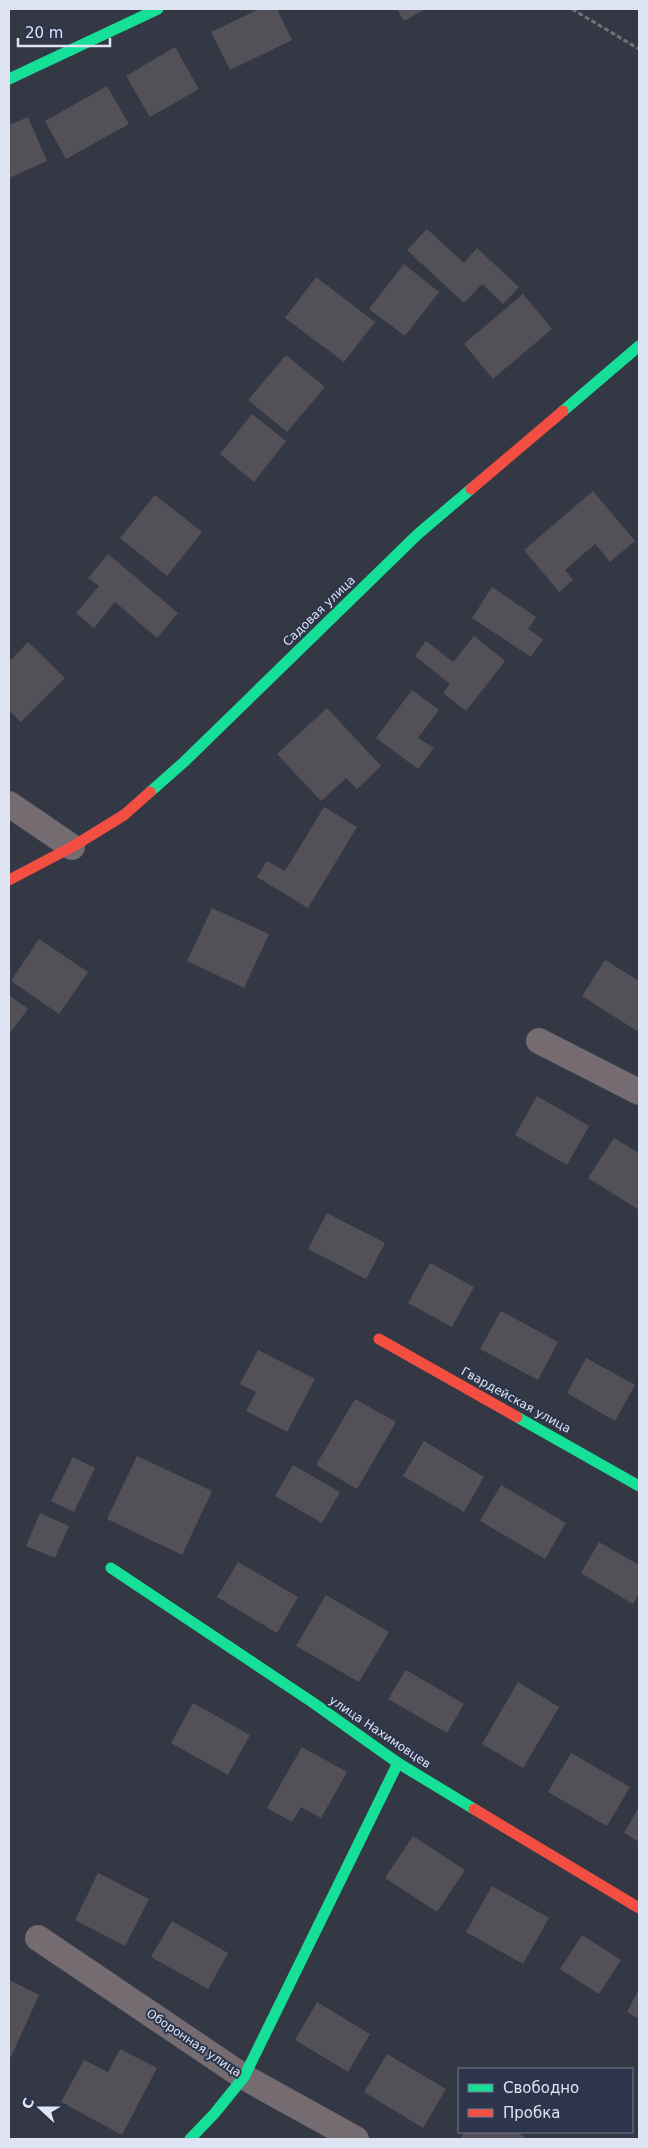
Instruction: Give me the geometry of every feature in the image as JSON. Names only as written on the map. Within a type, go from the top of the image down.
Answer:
[{"type":"street","points":[[9,78],[158,9]]},
{"type":"street","name":"Садовая улица","points":[[9,880],[72,847],[124,815],[184,762],[418,534],[639,346]]},
{"type":"street","points":[[9,804],[72,847]]},
{"type":"street","points":[[539,1040],[639,1092]]},
{"type":"street","name":"Гвардейская улица","points":[[379,1339],[639,1486]]},
{"type":"street","name":"улица Нахимовцев","points":[[111,1568],[312,1702],[398,1762],[639,1908]]},
{"type":"street","points":[[190,2139],[214,2114],[244,2077],[398,1762]]},
{"type":"street","name":"Оборонная улица","points":[[38,1938],[244,2077],[356,2139]]},
{"type":"path","points":[[572,9],[639,49]]},
{"type":"building","points":[[259,9],[277,9],[292,40],[230,70],[211,32]]},
{"type":"building","points":[[397,9],[425,9],[404,21]]},
{"type":"building","points":[[175,47],[199,89],[150,117],[126,76]]},
{"type":"building","points":[[107,86],[129,124],[66,159],[45,121]]},
{"type":"building","points":[[28,117],[47,161],[9,178],[9,125]]},
{"type":"building","points":[[427,229],[464,263],[477,248],[519,287],[503,304],[482,284],[464,303],[407,250]]},
{"type":"building","points":[[404,264],[439,292],[405,336],[369,309]]},
{"type":"building","points":[[316,277],[375,322],[344,362],[285,318]]},
{"type":"building","points":[[523,294],[552,329],[493,379],[464,344]]},
{"type":"building","points":[[286,355],[325,387],[287,432],[248,400]]},
{"type":"building","points":[[252,414],[286,441],[254,482],[220,454]]},
{"type":"building","points":[[593,491],[635,541],[610,562],[595,544],[565,570],[573,580],[559,592],[524,550]]},
{"type":"building","points":[[155,495],[202,532],[167,576],[120,538]]},
{"type":"building","points":[[108,554],[178,613],[157,638],[115,602],[94,628],[76,613],[99,586],[88,578]]},
{"type":"building","points":[[492,587],[536,617],[528,629],[543,639],[531,657],[472,618]]},
{"type":"building","points":[[474,636],[505,661],[466,711],[443,693],[450,684],[415,656],[426,641],[453,662]]},
{"type":"building","points":[[28,642],[65,678],[21,722],[9,710],[9,662]]},
{"type":"building","points":[[412,690],[439,710],[418,738],[434,748],[418,769],[376,738]]},
{"type":"building","points":[[327,708],[381,766],[357,789],[346,778],[321,801],[277,754]]},
{"type":"building","points":[[324,807],[357,827],[308,908],[257,877],[267,861],[285,871]]},
{"type":"building","points":[[212,908],[269,934],[244,988],[187,961]]},
{"type":"building","points":[[39,939],[88,972],[59,1014],[11,981]]},
{"type":"building","points":[[605,960],[639,981],[639,1027],[637,1031],[582,996]]},
{"type":"building","points":[[9,995],[28,1009],[9,1034]]},
{"type":"building","points":[[537,1096],[589,1126],[567,1165],[515,1135]]},
{"type":"building","points":[[614,1138],[639,1153],[639,1210],[588,1178]]},
{"type":"building","points":[[327,1213],[385,1243],[366,1279],[308,1249]]},
{"type":"building","points":[[430,1263],[474,1287],[452,1327],[408,1303]]},
{"type":"building","points":[[501,1311],[558,1342],[538,1380],[480,1349]]},
{"type":"building","points":[[258,1350],[315,1379],[287,1432],[246,1411],[256,1392],[240,1384]]},
{"type":"building","points":[[586,1358],[635,1385],[615,1421],[567,1393]]},
{"type":"building","points":[[355,1399],[396,1422],[357,1489],[316,1465]]},
{"type":"building","points":[[424,1441],[484,1477],[464,1512],[403,1476]]},
{"type":"building","points":[[137,1456],[212,1491],[182,1555],[107,1519]]},
{"type":"building","points":[[73,1457],[95,1468],[74,1512],[51,1501]]},
{"type":"building","points":[[293,1465],[340,1492],[322,1523],[275,1496]]},
{"type":"building","points":[[501,1485],[566,1523],[545,1559],[480,1521]]},
{"type":"building","points":[[40,1513],[69,1526],[55,1558],[26,1546]]},
{"type":"building","points":[[599,1542],[639,1565],[639,1593],[633,1604],[581,1573]]},
{"type":"building","points":[[238,1562],[298,1597],[277,1633],[217,1597]]},
{"type":"building","points":[[326,1595],[389,1632],[359,1682],[296,1646]]},
{"type":"building","points":[[406,1670],[464,1704],[447,1733],[388,1699]]},
{"type":"building","points":[[518,1682],[559,1707],[523,1768],[482,1744]]},
{"type":"building","points":[[193,1703],[250,1735],[228,1775],[171,1743]]},
{"type":"building","points":[[302,1747],[347,1772],[321,1818],[301,1807],[292,1822],[267,1808]]},
{"type":"building","points":[[571,1753],[630,1787],[607,1826],[548,1792]]},
{"type":"building","points":[[639,1807],[639,1842],[624,1833]]},
{"type":"building","points":[[413,1836],[465,1870],[437,1912],[385,1878]]},
{"type":"building","points":[[98,1873],[149,1899],[125,1946],[75,1920]]},
{"type":"building","points":[[492,1886],[549,1918],[523,1964],[466,1932]]},
{"type":"building","points":[[172,1921],[228,1953],[208,1989],[151,1957]]},
{"type":"building","points":[[582,1935],[621,1960],[599,1994],[560,1969]]},
{"type":"building","points":[[9,1980],[39,1995],[11,2057],[9,2056]]},
{"type":"building","points":[[639,1989],[639,2019],[627,2012]]},
{"type":"building","points":[[317,2002],[370,2034],[348,2072],[295,2040]]},
{"type":"building","points":[[120,2049],[157,2068],[122,2135],[61,2102],[84,2060],[108,2072]]},
{"type":"building","points":[[387,2054],[446,2089],[423,2128],[364,2092]]},
{"type":"building","points":[[463,2133],[518,2133],[528,2139],[460,2139]]},
{"type":"traffic: fast","points":[[9,79],[158,9]]},
{"type":"traffic: fast","points":[[563,411],[639,346]]},
{"type":"traffic: fast","points":[[150,792],[184,762],[418,534],[471,489]]},
{"type":"traffic: fast","points":[[517,1417],[639,1486]]},
{"type":"traffic: fast","points":[[111,1568],[312,1702],[398,1763],[474,1809]]},
{"type":"traffic: fast","points":[[190,2139],[214,2114],[244,2077],[398,1763]]},
{"type":"traffic: jam","points":[[471,489],[563,411]]},
{"type":"traffic: jam","points":[[9,880],[72,847],[124,815],[150,792]]},
{"type":"traffic: jam","points":[[379,1339],[517,1417]]},
{"type":"traffic: jam","points":[[474,1809],[639,1908]]}]
